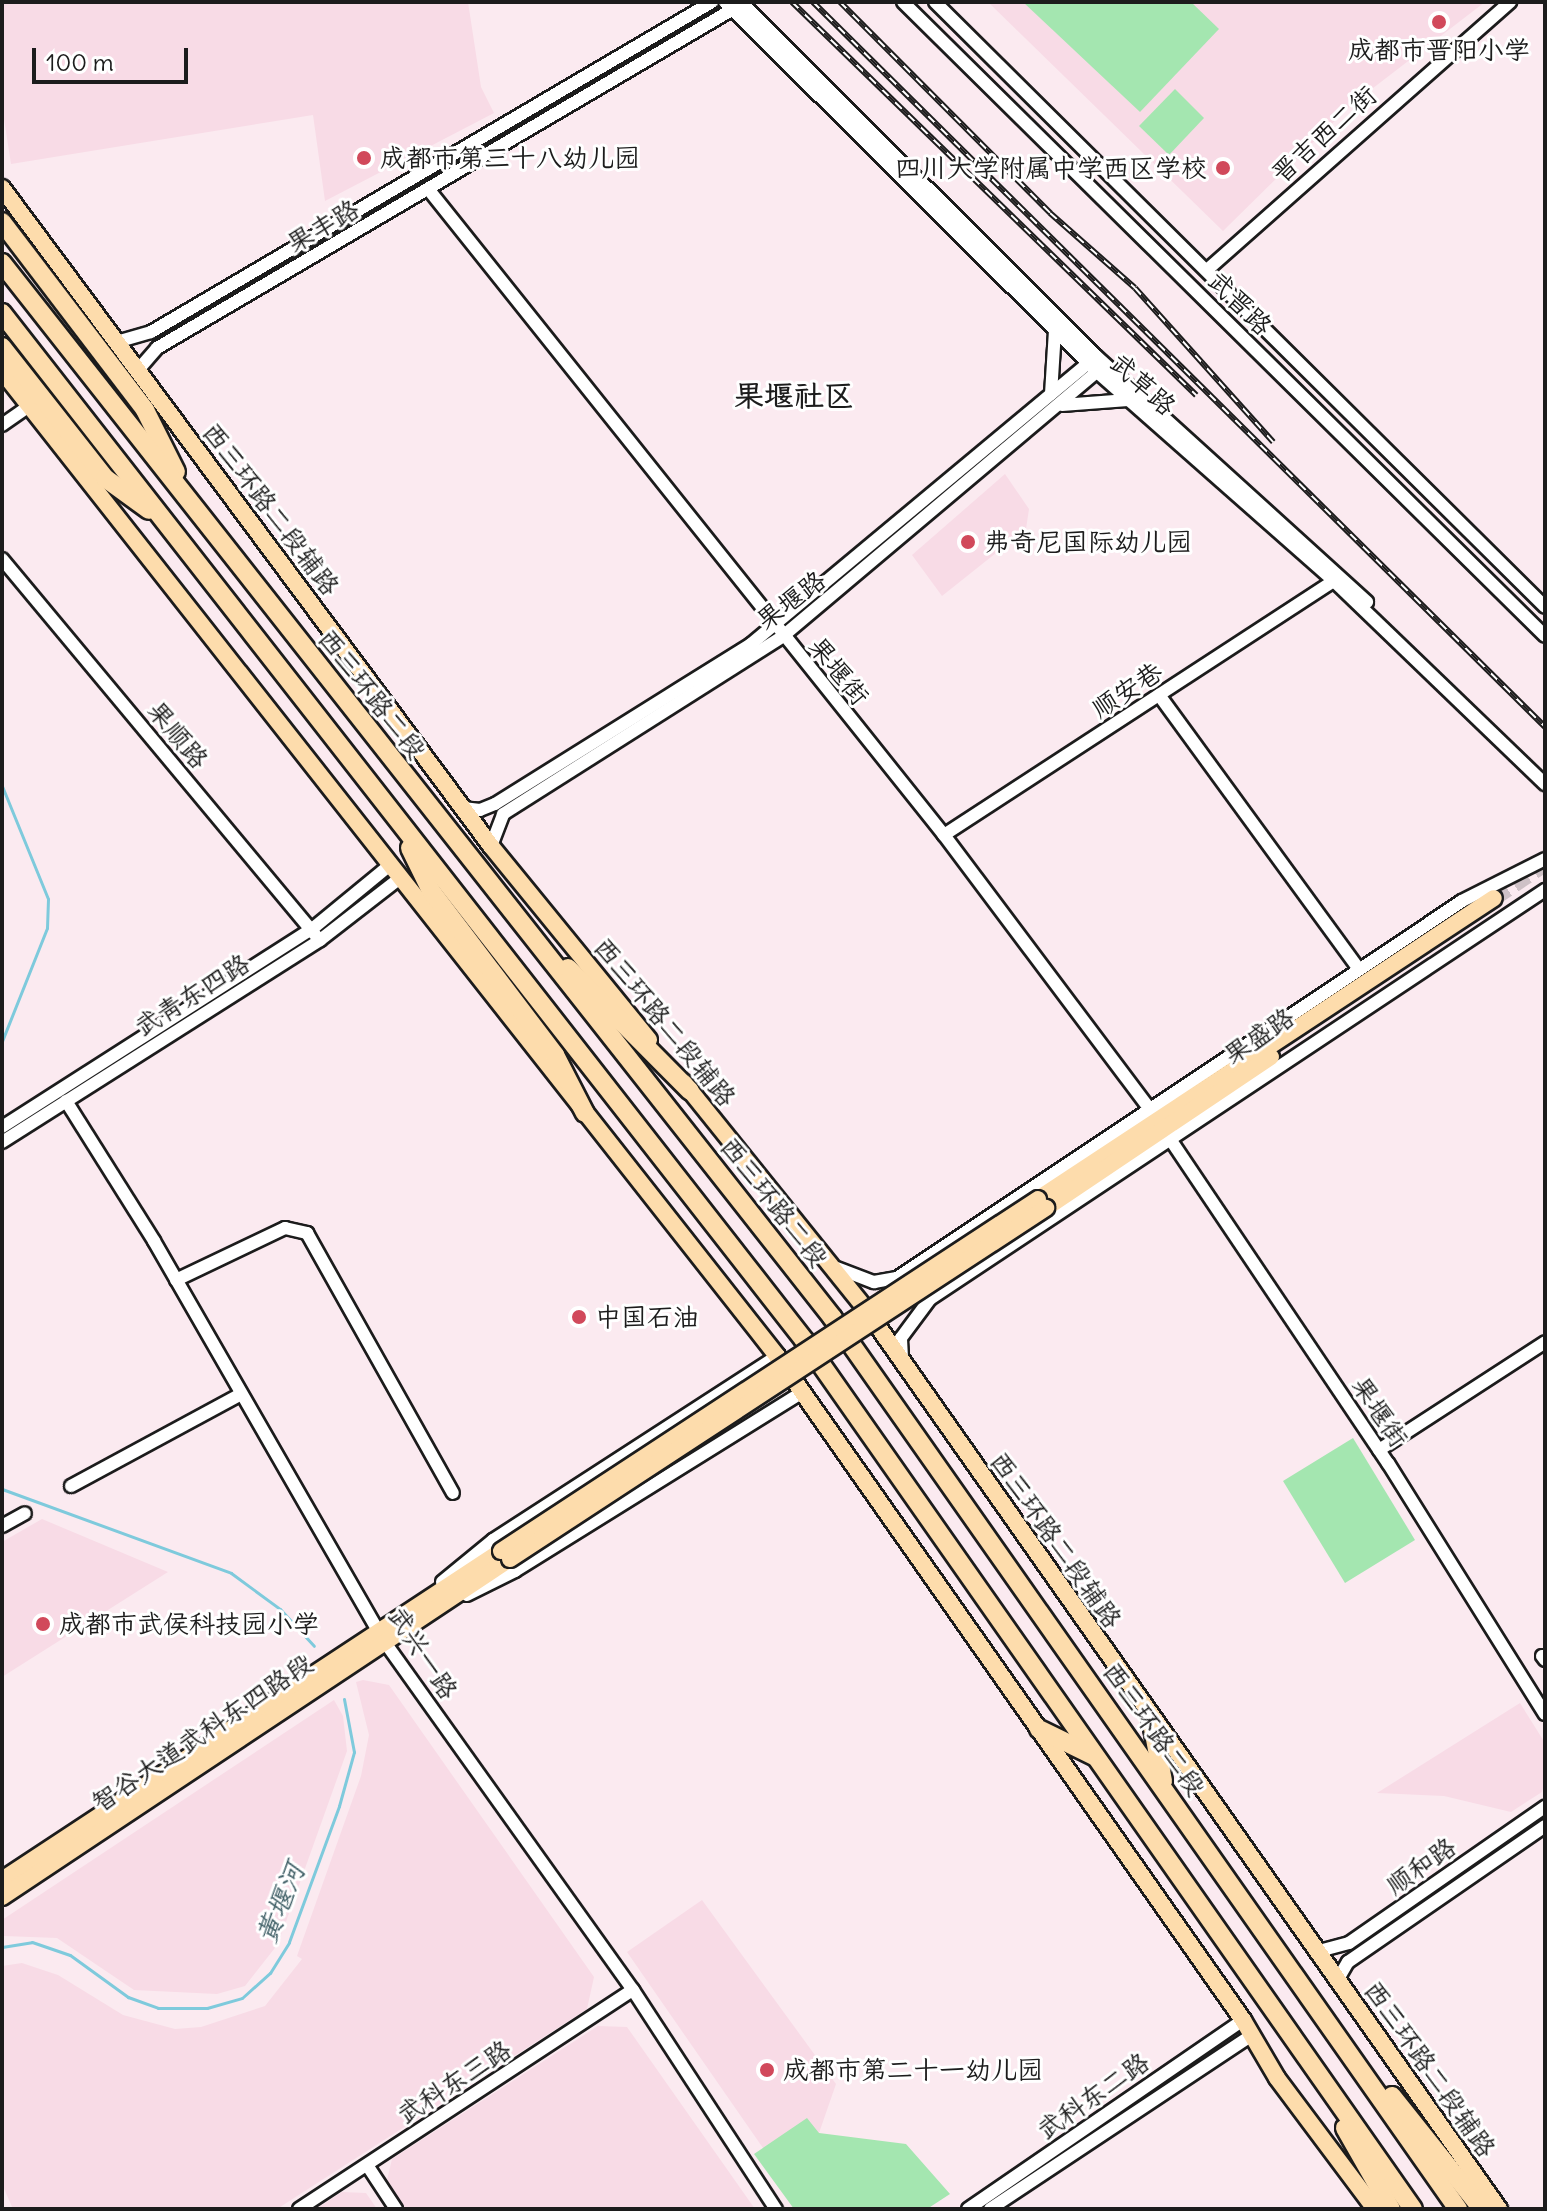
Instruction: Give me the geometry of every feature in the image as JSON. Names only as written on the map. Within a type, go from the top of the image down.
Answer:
[{"type":"highway","points":[[2,222],[145,410],[193,507]]},
{"type":"highway","name":"西三环路二段","points":[[2,263],[832,1317],[1458,2209]]},
{"type":"highway","points":[[2,313],[804,1340],[1413,2209]]},
{"type":"highway","points":[[2,347],[105,478],[166,523]]},
{"type":"highway","points":[[390,810],[431,891],[555,1055],[585,1113]]},
{"type":"highway","points":[[507,906],[690,1091]]},
{"type":"highway","points":[[1151,1718],[1164,1788]]},
{"type":"highway","points":[[1039,1729],[1097,1757]]},
{"type":"highway","points":[[1336,2033],[1431,2140],[1482,2209]]},
{"type":"highway","points":[[1305,2055],[1391,2209]]},
{"type":"main road","name":"西三环路二段辅路","points":[[2,188],[491,846],[828,1262],[903,1362],[1499,2209]]},
{"type":"main road","points":[[2,371],[777,1356],[1243,2020],[1277,2078],[1375,2209]]},
{"type":"main road","name":"果盛路","points":[[506,1555],[1497,902]]},
{"type":"main road","points":[[382,1634],[420,1600],[506,1555]]},
{"type":"main road","name":"智谷大道武科东四路段","points":[[2,1880],[382,1634],[437,1610],[506,1555]]},
{"type":"main road","name":"智谷大道武科东四路段","points":[[2,1897],[382,1634]]},
{"type":"street","name":"果丰路","points":[[116,342],[151,332],[712,2]]},
{"type":"street","name":"武晋路","points":[[935,2],[1545,607]]},
{"type":"street","name":"晋吉西二街","points":[[1207,270],[1510,2]]},
{"type":"street","name":"武晋路","points":[[905,3],[1545,636]]},
{"type":"street","name":"果丰路","points":[[138,370],[157,348],[429,190],[735,4]]},
{"type":"street","name":"武草路","points":[[735,4],[1055,331],[1347,581],[1545,773]]},
{"type":"street","name":"武草路","points":[[735,4],[1096,364],[1128,400],[1334,581],[1545,784]]},
{"type":"street","name":"果堰街","points":[[429,190],[944,835],[1150,1109]]},
{"type":"street","points":[[1051,394],[1055,331]]},
{"type":"street","name":"果堰路","points":[[463,808],[480,810],[495,804],[779,631],[1051,394],[1096,364]]},
{"type":"street","name":"果堰路","points":[[491,846],[503,814],[779,631],[1059,406],[1096,364]]},
{"type":"street","points":[[1059,406],[1128,400]]},
{"type":"street","points":[[2,425],[29,406]]},
{"type":"street","name":"果顺路","points":[[2,559],[316,934]]},
{"type":"street","name":"顺安巷","points":[[944,835],[1334,581]]},
{"type":"street","points":[[1159,695],[1359,969]]},
{"type":"street","points":[[828,1262],[860,1280],[897,1278],[1490,884],[1545,859]]},
{"type":"street","name":"武青东四路","points":[[2,1142],[316,934],[395,871]]},
{"type":"street","points":[[903,1362],[901,1338],[930,1299],[1545,890]]},
{"type":"street","name":"武青东四路","points":[[2,1127],[316,934]]},
{"type":"street","points":[[1209,1114],[1260,1057],[1290,1015]]},
{"type":"street","points":[[1192,1081],[1260,1057],[1306,1048]]},
{"type":"street","name":"武兴一路","points":[[66,1101],[176,1280],[382,1634],[633,1990],[776,2209]]},
{"type":"street","name":"果堰街","points":[[1170,1139],[1379,1450],[1545,1714]]},
{"type":"street","points":[[176,1280],[285,1228],[307,1233],[453,1493]]},
{"type":"street","points":[[1379,1450],[1545,1342]]},
{"type":"street","points":[[420,1600],[493,1540],[777,1356]]},
{"type":"street","points":[[437,1610],[515,1571],[803,1392]]},
{"type":"street","points":[[71,1486],[241,1394]]},
{"type":"street","points":[[2,1526],[25,1513]]},
{"type":"street","name":"顺和路","points":[[1319,1951],[1349,1943],[1545,1807]]},
{"type":"street","name":"顺和路","points":[[1338,1979],[1348,1962],[1545,1826]]},
{"type":"street","name":"武科东三路","points":[[299,2209],[633,1990]]},
{"type":"street","name":"武科东二路","points":[[968,2209],[1243,2020]]},
{"type":"street","name":"武科东二路","points":[[990,2209],[1252,2035]]},
{"type":"street","points":[[367,2165],[396,2209]]},
{"type":"shaded area","points":[[2,2],[468,2],[481,87],[494,113],[325,201],[313,115],[11,164],[2,106]]},
{"type":"shaded area","name":"四川大学附属中学西区学校","points":[[988,2],[1485,2],[1351,105],[1223,231]]},
{"type":"shaded area","name":"弗奇尼国际幼儿园","points":[[1005,474],[1029,509],[1026,529],[942,596],[912,555]]},
{"type":"shaded area","name":"成都市武侯科技园小学","points":[[42,1519],[168,1572],[2,1677],[2,1542]]},
{"type":"shaded area","points":[[363,1680],[389,1685],[594,1977],[587,2009],[277,2209],[13,2209],[2,2184],[2,1966],[22,1963],[58,1975],[123,2015],[175,2029],[201,2027],[265,2006],[302,1959],[297,1956],[361,1776],[369,1735],[356,1682]]},
{"type":"shaded area","points":[[334,1700],[343,1716],[347,1751],[278,1944],[245,1986],[217,1994],[134,1990],[57,1938],[4,1936],[2,1920]]},
{"type":"shaded area","points":[[1520,1703],[1545,1743],[1545,1780],[1542,1792],[1511,1812],[1444,1796],[1377,1793]]},
{"type":"shaded area","points":[[702,1900],[836,2084],[819,2133],[763,2148],[627,1952]]},
{"type":"shaded area","points":[[598,2026],[627,2027],[755,2209],[406,2209],[387,2180],[392,2159]]},
{"type":"shaded area","points":[[342,2192],[366,2193],[377,2209],[316,2209]]},
{"type":"green space","points":[[1023,2],[1191,2],[1219,29],[1140,112]]},
{"type":"green space","points":[[1175,89],[1204,118],[1169,155],[1139,126]]},
{"type":"green space","points":[[1353,1438],[1415,1540],[1345,1583],[1283,1481]]},
{"type":"green space","points":[[807,2118],[819,2133],[906,2144],[950,2194],[927,2209],[794,2209],[754,2154]]},
{"type":"waterway","name":"黄堰河","points":[[2,786],[48,899],[47,928],[2,1041]]},
{"type":"waterway","name":"黄堰河","points":[[2,1489],[231,1573],[280,1609],[314,1646]]},
{"type":"waterway","name":"黄堰河","points":[[2,1947],[32,1942],[70,1955],[128,1997],[158,2008],[207,2008],[242,1998],[270,1973],[289,1942],[339,1806],[354,1752],[344,1699]]},
{"type":"tunnel","points":[[1494,898],[1545,864]]},
{"type":"railway","points":[[792,2],[1196,395]]},
{"type":"railway","points":[[813,2],[1545,727]]},
{"type":"railway","points":[[840,2],[1050,213],[1135,288],[1273,442]]},
{"type":"place","name":"成都市晋阳小学","points":[[1439,22]]},
{"type":"place","name":"成都市第三十八幼儿园","points":[[364,158]]},
{"type":"place","name":"四川大学附属中学西区学校","points":[[1223,168]]},
{"type":"place","name":"弗奇尼国际幼儿园","points":[[968,542]]},
{"type":"place","name":"中国石油","points":[[579,1317]]},
{"type":"place","name":"成都市武侯科技园小学","points":[[43,1624]]},
{"type":"place","name":"成都市第二十一幼儿园","points":[[767,2070]]},
{"type":"district","name":"果堰社区","points":[[794,395]]}]
